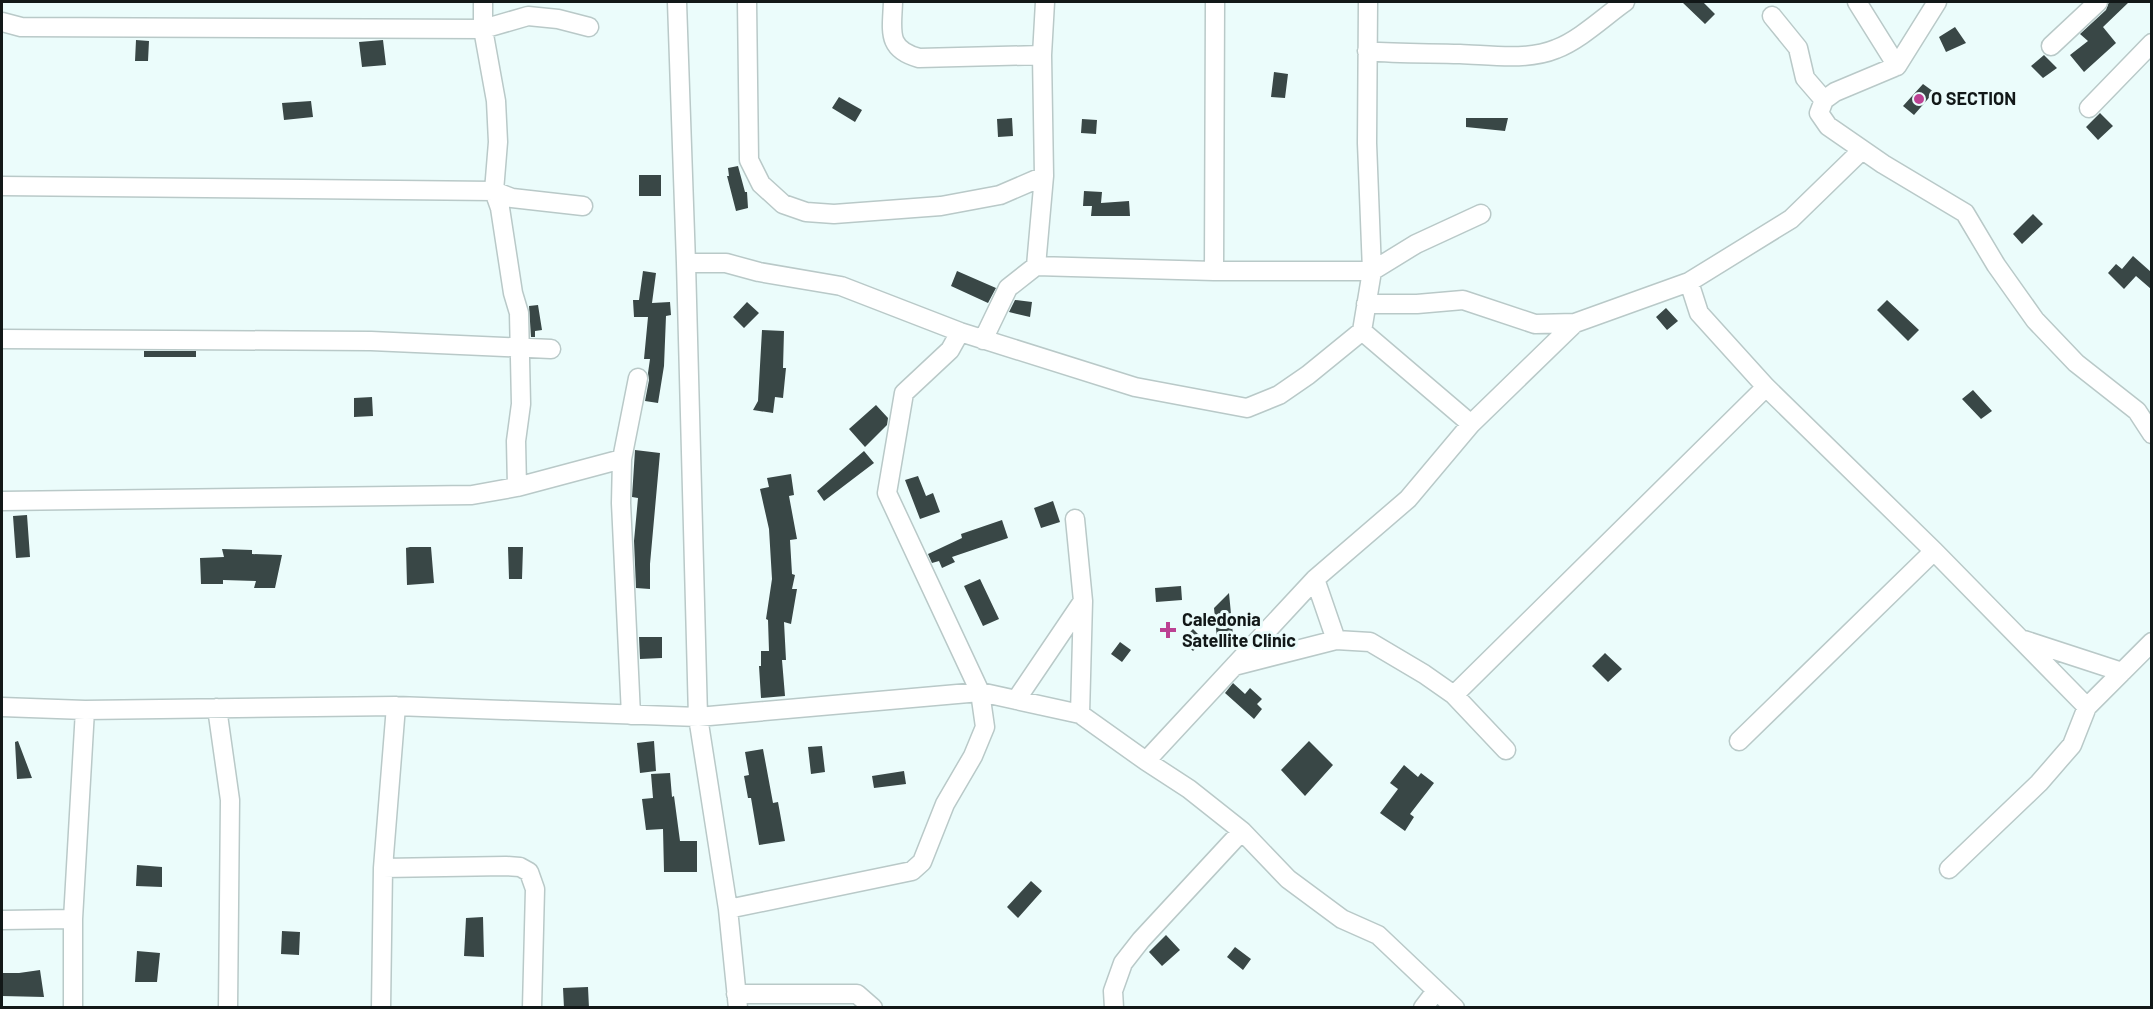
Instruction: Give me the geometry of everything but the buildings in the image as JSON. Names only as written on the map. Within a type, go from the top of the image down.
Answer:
[{"type":"street","points":[[483,2],[483,29],[496,101],[498,142],[494,191],[500,208],[513,293],[519,313],[521,404],[516,441],[517,487]]},
{"type":"street","points":[[677,2],[698,717],[729,909],[737,1001],[856,993],[873,1008]]},
{"type":"street","points":[[747,2],[749,160],[761,184],[783,204],[806,212],[834,214],[941,206],[1000,195],[1044,176]]},
{"type":"street","points":[[892,2],[893,38],[897,48],[908,55],[919,58],[1042,55]]},
{"type":"street","points":[[1036,266],[1044,176],[1042,55],[1045,2]]},
{"type":"street","points":[[1214,271],[1215,2]]},
{"type":"street","points":[[686,263],[726,263],[759,272],[841,286],[983,340],[1135,387],[1247,408],[1279,395],[1308,375],[1362,331],[1372,271],[1367,143],[1368,2]]},
{"type":"street","points":[[1367,51],[1409,54],[1538,54],[1570,42],[1625,2]]},
{"type":"street","points":[[1857,2],[1897,66]]},
{"type":"street","points":[[1937,2],[1897,66],[1835,92],[1824,100],[1819,114],[1828,126],[1862,150],[1965,213],[1996,265],[2035,320],[2076,363],[2137,411],[2151,434]]},
{"type":"street","points":[[2051,46],[2098,2]]},
{"type":"street","points":[[2,21],[21,27],[483,29],[528,16],[558,19],[589,27]]},
{"type":"street","points":[[1772,16],[1798,48],[1805,78],[1824,100]]},
{"type":"street","points":[[2089,108],[2151,43]]},
{"type":"street","points":[[1366,304],[1417,304],[1463,300],[1535,324],[1575,323],[1689,282],[1791,219],[1862,150]]},
{"type":"street","points":[[2,186],[494,191],[512,198],[583,206]]},
{"type":"street","points":[[983,340],[1008,288],[1036,266],[1214,271],[1372,271],[1416,244],[1481,214]]},
{"type":"street","points":[[1689,282],[1699,313],[1766,387],[1934,551],[2087,707]]},
{"type":"street","points":[[1146,761],[1315,579],[1408,499],[1471,424],[1575,323]]},
{"type":"street","points":[[1362,331],[1471,424]]},
{"type":"street","points":[[729,909],[912,871],[922,862],[945,804],[974,756],[985,727],[980,692],[887,493],[904,393],[950,350],[960,332]]},
{"type":"street","points":[[2,339],[371,341],[551,349]]},
{"type":"street","points":[[631,715],[621,503],[622,459],[638,378]]},
{"type":"street","points":[[1454,695],[1766,387]]},
{"type":"street","points":[[2,501],[472,495],[517,487],[622,459]]},
{"type":"street","points":[[1075,519],[1083,601],[1080,714]]},
{"type":"street","points":[[1739,741],[1934,551]]},
{"type":"street","points":[[1315,579],[1336,640]]},
{"type":"street","points":[[1016,700],[1083,601]]},
{"type":"street","points":[[2019,638],[2122,672]]},
{"type":"street","points":[[1234,666],[1336,640],[1370,642],[1454,695],[1506,750]]},
{"type":"street","points":[[1949,869],[2039,783],[2072,745],[2087,707],[2151,642]]},
{"type":"street","points":[[2,707],[85,710],[396,706],[698,717],[980,692],[1080,714],[1190,789],[1242,831],[1288,879],[1342,919],[1378,935],[1455,1008]]},
{"type":"street","points":[[381,1008],[383,868],[396,706]]},
{"type":"street","points":[[217,708],[230,800],[228,1008]]},
{"type":"street","points":[[73,1008],[73,919],[85,710]]},
{"type":"street","points":[[1114,1008],[1113,991],[1123,963],[1141,940],[1242,831]]},
{"type":"street","points":[[383,868],[506,866],[520,867],[529,872],[535,889],[532,1008]]},
{"type":"street","points":[[2,920],[73,919]]},
{"type":"street","points":[[1423,1008],[1437,992]]},
{"type":"place","name":"O SECTION","points":[[1919,99]]},
{"type":"place","name":"Caledonia Satellite Clinic","points":[[1168,630]]}]
